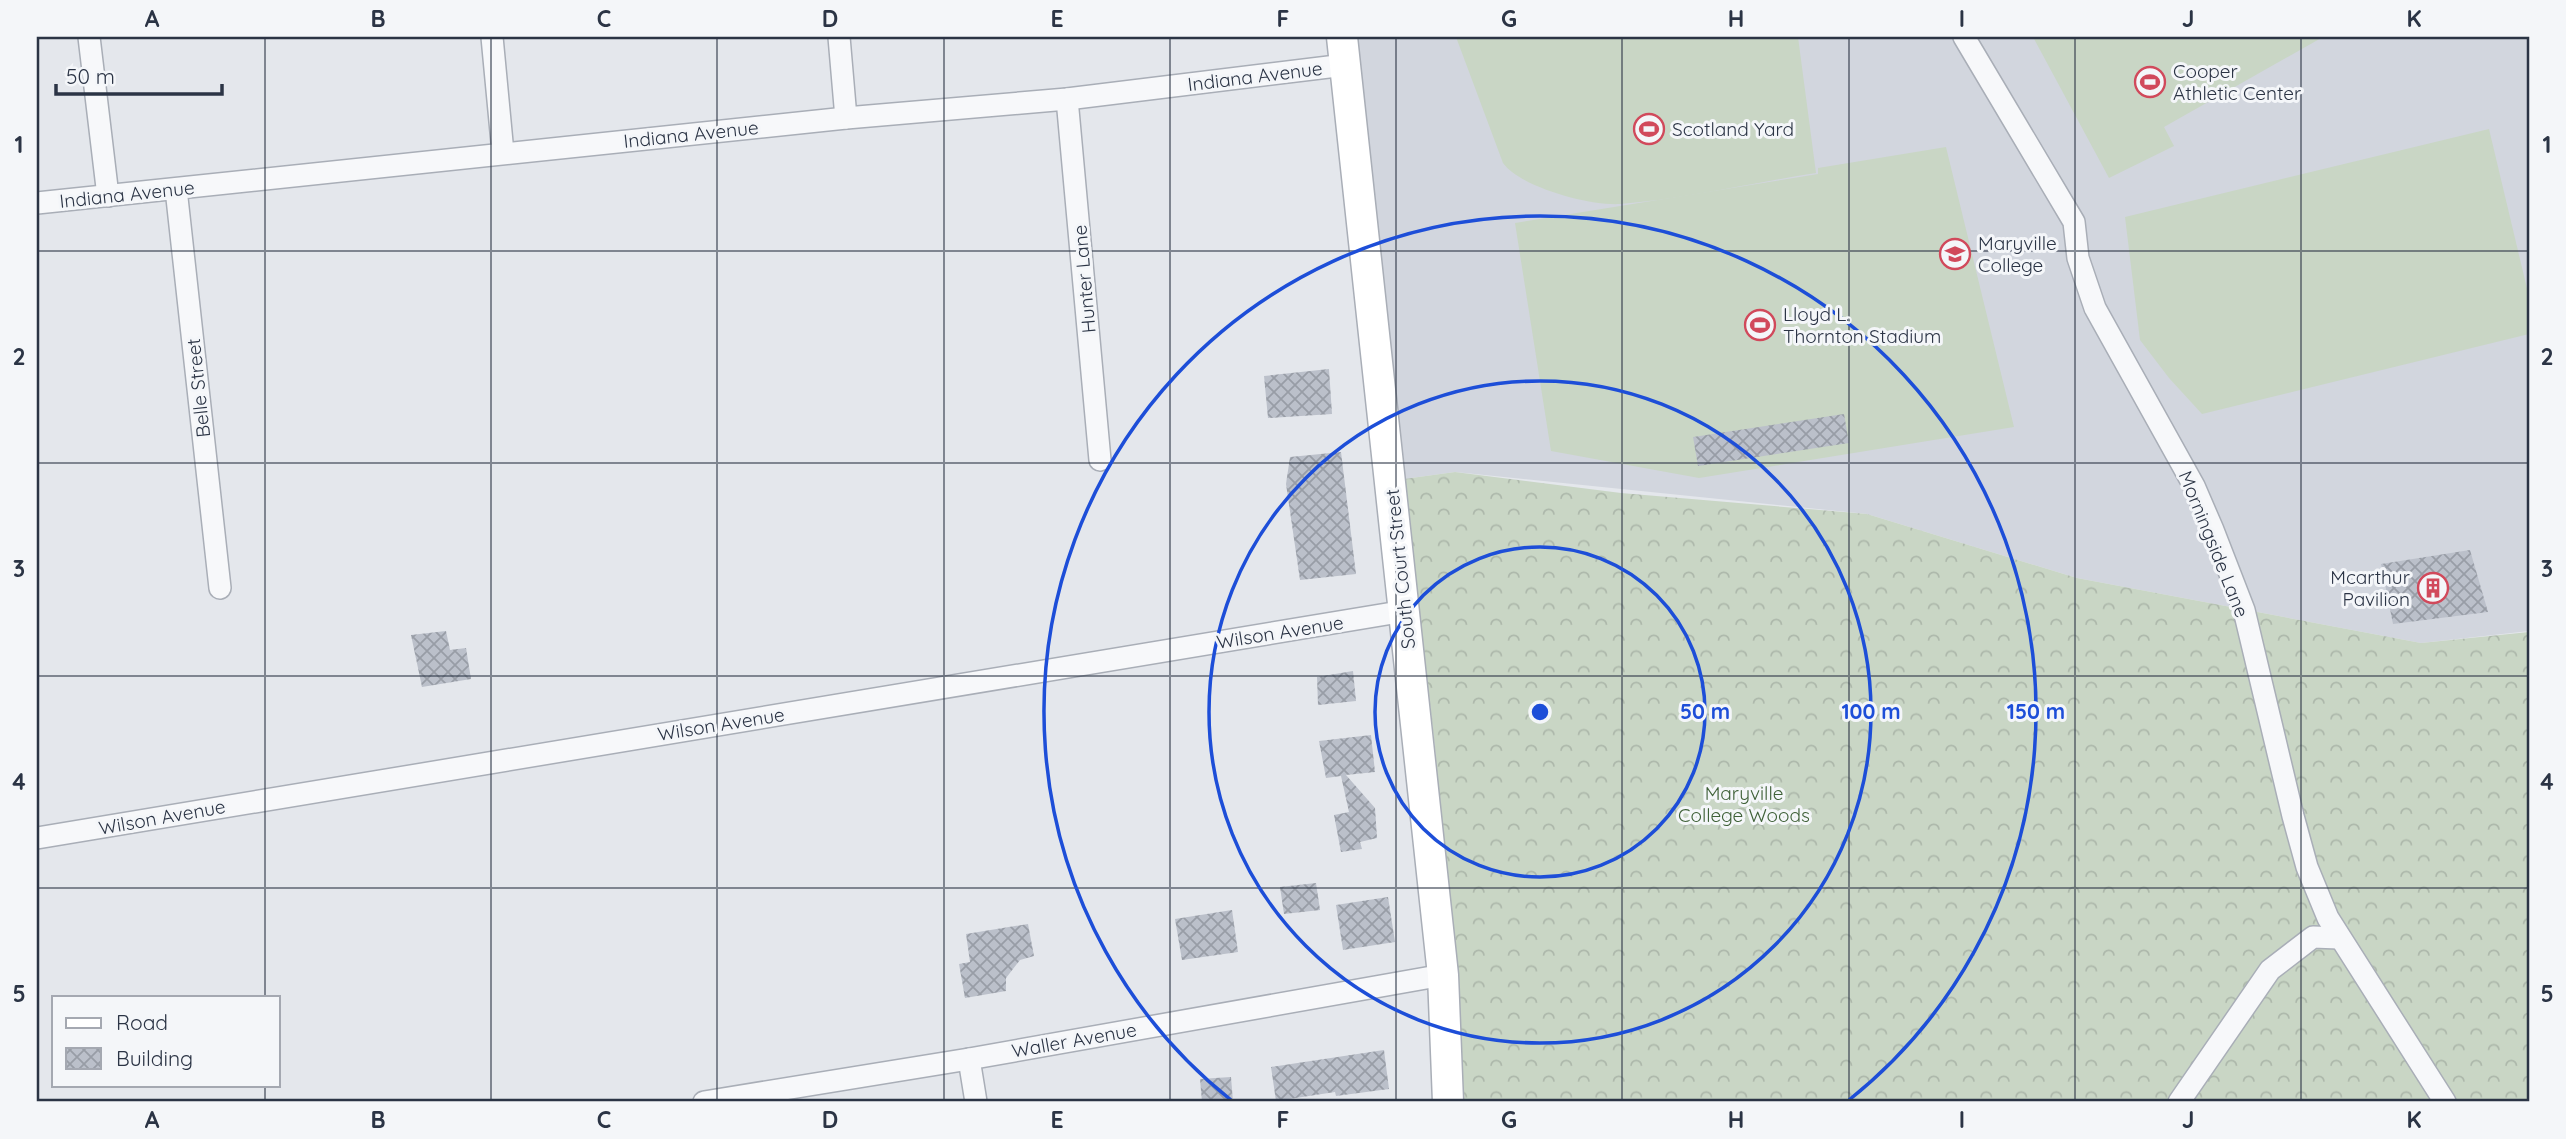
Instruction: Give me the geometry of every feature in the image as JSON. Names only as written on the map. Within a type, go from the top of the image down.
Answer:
[{"type":"street","points":[[89,37],[108,196]]},
{"type":"street","points":[[492,37],[503,153]]},
{"type":"street","points":[[838,37],[846,118]]},
{"type":"street","name":"Morningside Lane","points":[[1964,37],[2074,222],[2078,258],[2095,308],[2194,486],[2213,530],[2244,610],[2307,867],[2339,938],[2445,1102]]},
{"type":"street","name":"Indiana Avenue","points":[[37,203],[846,118],[1067,99],[1343,51]]},
{"type":"street","name":"South Court Street","points":[[1343,51],[1443,975],[1448,1102]]},
{"type":"street","name":"Hunter Lane","points":[[1067,99],[1100,460]]},
{"type":"street","name":"Belle Street","points":[[176,189],[220,588]]},
{"type":"street","name":"Wilson Avenue","points":[[37,838],[1405,611]]},
{"type":"street","points":[[2179,1102],[2270,970],[2314,937],[2339,938]]},
{"type":"street","name":"Waller Avenue","points":[[704,1102],[969,1059],[1443,975]]},
{"type":"street","points":[[969,1059],[976,1102]]},
{"type":"shaded area","name":"Maryville College","points":[[1357,37],[2529,37],[2529,631],[2421,643],[2077,578],[1867,514],[1455,472],[1404,479]]},
{"type":"green space","name":"Scotland Yard","points":[[1456,37],[1798,37],[1816,173],[1693,195],[1620,204],[1591,202],[1540,187],[1524,180],[1503,163]]},
{"type":"green space","name":"Cooper Athletic Center","points":[[2033,37],[2323,37],[2164,127],[2174,146],[2109,178]]},
{"type":"green space","points":[[2489,129],[2529,297],[2529,334],[2202,414],[2169,378],[2140,340],[2125,217]]},
{"type":"green space","name":"Lloyd L. Thornton Stadium","points":[[1946,147],[2014,427],[1699,478],[1551,451],[1515,223],[1818,174],[1818,168]]},
{"type":"green space","name":"Maryville College Woods","points":[[1455,472],[1621,493],[1867,514],[2077,578],[2421,643],[2529,632],[2529,1102],[1463,1102],[1435,748],[1404,479]]},
{"type":"building","points":[[1329,369],[1332,414],[1268,418],[1264,376]]},
{"type":"building","points":[[1844,414],[1849,443],[1698,466],[1693,437]]},
{"type":"building","points":[[1341,452],[1356,574],[1300,580],[1286,484],[1290,457]]},
{"type":"building","name":"Mcarthur Pavilion","points":[[2470,550],[2488,612],[2393,624],[2381,564]]},
{"type":"building","points":[[446,631],[450,650],[466,648],[471,679],[422,687],[411,635]]},
{"type":"building","points":[[1353,671],[1356,701],[1318,705],[1317,677]]},
{"type":"building","points":[[1371,735],[1375,772],[1346,775],[1375,808],[1377,838],[1360,842],[1362,849],[1341,852],[1334,815],[1349,812],[1341,776],[1326,778],[1319,741]]},
{"type":"building","points":[[1316,883],[1320,910],[1284,914],[1280,887]]},
{"type":"building","points":[[1388,897],[1395,942],[1343,950],[1336,905]]},
{"type":"building","points":[[1232,910],[1238,952],[1182,960],[1175,919]]},
{"type":"building","points":[[1028,924],[1034,956],[1020,960],[1006,978],[1006,991],[965,998],[959,964],[970,962],[966,934]]},
{"type":"building","points":[[1384,1050],[1389,1089],[1336,1096],[1335,1092],[1276,1101],[1271,1067]]},
{"type":"building","points":[[1231,1077],[1233,1102],[1202,1102],[1200,1079]]},
{"type":"place","name":"Cooper Athletic Center","points":[[2150,82]]},
{"type":"place","name":"Scotland Yard","points":[[1649,129]]},
{"type":"place","name":"Maryville College","points":[[1955,254]]},
{"type":"place","name":"Lloyd L. Thornton Stadium","points":[[1760,325]]},
{"type":"place","name":"Mcarthur Pavilion","points":[[2433,588]]}]
